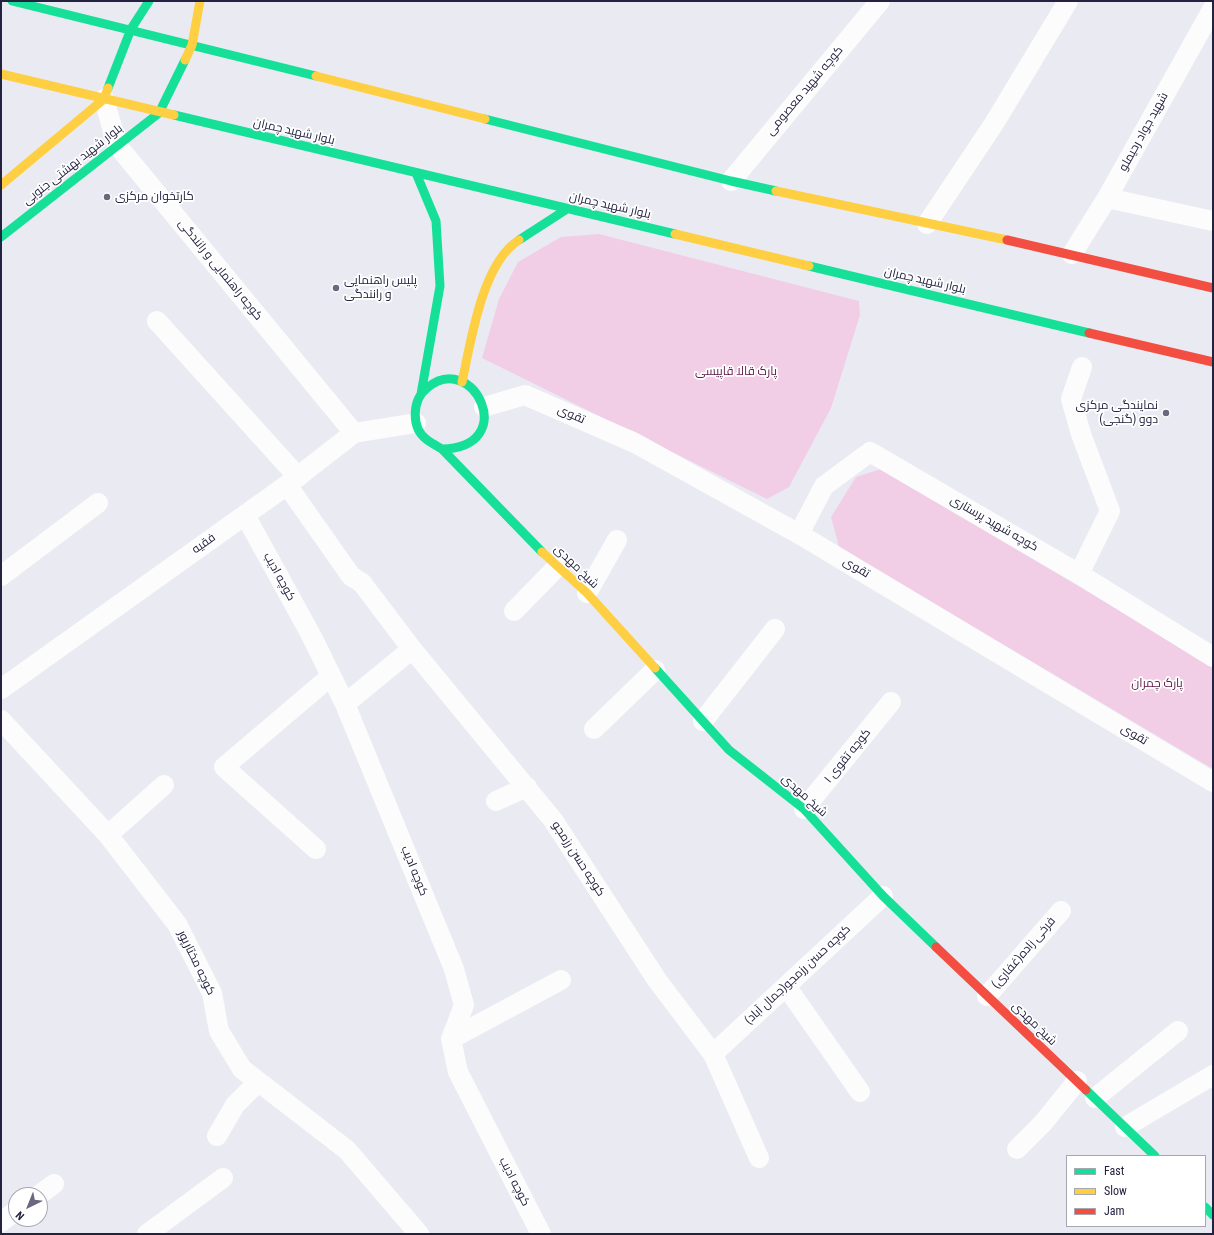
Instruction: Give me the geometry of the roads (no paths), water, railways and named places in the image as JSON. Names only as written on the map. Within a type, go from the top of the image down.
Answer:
[{"type":"main road","points":[[12,1],[131,29],[731,181],[1072,254],[1213,288]]},
{"type":"main road","points":[[1,185],[104,99],[131,29],[149,1]]},
{"type":"main road","points":[[160,112],[192,45],[200,1]]},
{"type":"main road","name":"بلوار شهید چمران","points":[[1,74],[1213,362]]},
{"type":"main road","name":"بلوار شهید بهشتی جنوبی","points":[[1,237],[160,112]]},
{"type":"main road","points":[[416,172],[436,221],[440,286],[421,394]]},
{"type":"main road","points":[[462,382],[477,315],[493,270],[509,246],[567,209]]},
{"type":"main road","points":[[451,379],[462,382],[473,388],[480,397],[484,407],[485,419],[481,431],[475,440],[465,447],[454,450],[442,449],[431,445],[422,437],[416,423],[414,416],[416,404],[421,394],[429,385],[439,380],[451,379]]},
{"type":"main road","name":"شیخ مهدی","points":[[442,449],[557,566],[587,593],[655,670],[729,750],[804,810],[883,896],[1154,1155]]},
{"type":"street","name":"کوچه شهید معصومی","points":[[731,181],[880,1]]},
{"type":"street","points":[[927,224],[995,122],[1068,1]]},
{"type":"street","name":"شهید جواد رحیملو","points":[[1072,254],[1107,198],[1213,8]]},
{"type":"street","name":"کوچه راهنمایی و رانندگی","points":[[104,99],[117,145],[354,433]]},
{"type":"street","points":[[1107,198],[1213,221]]},
{"type":"street","name":"کوچه حسن رزمجو","points":[[157,321],[292,481],[351,576],[362,582],[412,650],[553,820],[657,980],[713,1054],[759,1158]]},
{"type":"street","points":[[1079,574],[1110,511],[1081,434],[1071,399],[1082,368]]},
{"type":"street","name":"تقوی","points":[[484,407],[525,395],[635,443],[799,534],[1213,782]]},
{"type":"street","name":"فقیه","points":[[1,689],[292,481],[354,433],[416,423]]},
{"type":"street","name":"کوچه شهید پرستاری","points":[[799,534],[824,486],[870,452],[1079,574],[1213,657]]},
{"type":"street","points":[[1,576],[98,503]]},
{"type":"street","name":"کوچه ادیب","points":[[245,515],[311,635],[345,704],[454,969],[464,1005],[451,1039],[458,1072],[541,1234]]},
{"type":"street","points":[[587,593],[617,540]]},
{"type":"street","points":[[514,611],[557,566]]},
{"type":"street","points":[[703,721],[775,629]]},
{"type":"street","points":[[345,704],[412,650]]},
{"type":"street","points":[[594,729],[655,670]]},
{"type":"street","points":[[316,849],[224,767],[331,676]]},
{"type":"street","name":"کوچه تقوی ۱","points":[[804,810],[891,702]]},
{"type":"street","name":"کوچه مختارپور","points":[[1,720],[108,835],[177,924],[212,993],[219,1031],[242,1068],[347,1150],[419,1234]]},
{"type":"street","points":[[108,835],[164,786]]},
{"type":"street","points":[[496,801],[527,787]]},
{"type":"street","name":"کوچه حسن رزمجو(جمال آباد)","points":[[713,1054],[883,896]]},
{"type":"street","name":"فرخی زاده(غفاری)","points":[[988,996],[1061,911]]},
{"type":"street","points":[[451,1039],[561,980]]},
{"type":"street","points":[[786,986],[860,1092]]},
{"type":"street","points":[[1094,1098],[1178,1031]]},
{"type":"street","points":[[1125,1127],[1213,1075]]},
{"type":"street","points":[[1017,1149],[1043,1123],[1077,1081]]},
{"type":"street","points":[[217,1136],[235,1105],[258,1082]]},
{"type":"street","points":[[147,1234],[223,1178]]},
{"type":"place","name":"کارتخوان مرکزی","points":[[107,197]]},
{"type":"place","name":"پلیس راهنمایی و رانندگی","points":[[336,288]]},
{"type":"place","name":"نمایندگی مرکزی دوو (گنجی)","points":[[1166,413]]},
{"type":"park label","name":"پارک قالا قاپیسی","points":[[736,372]]},
{"type":"park label","name":"پارک چمران","points":[[1157,684]]}]
